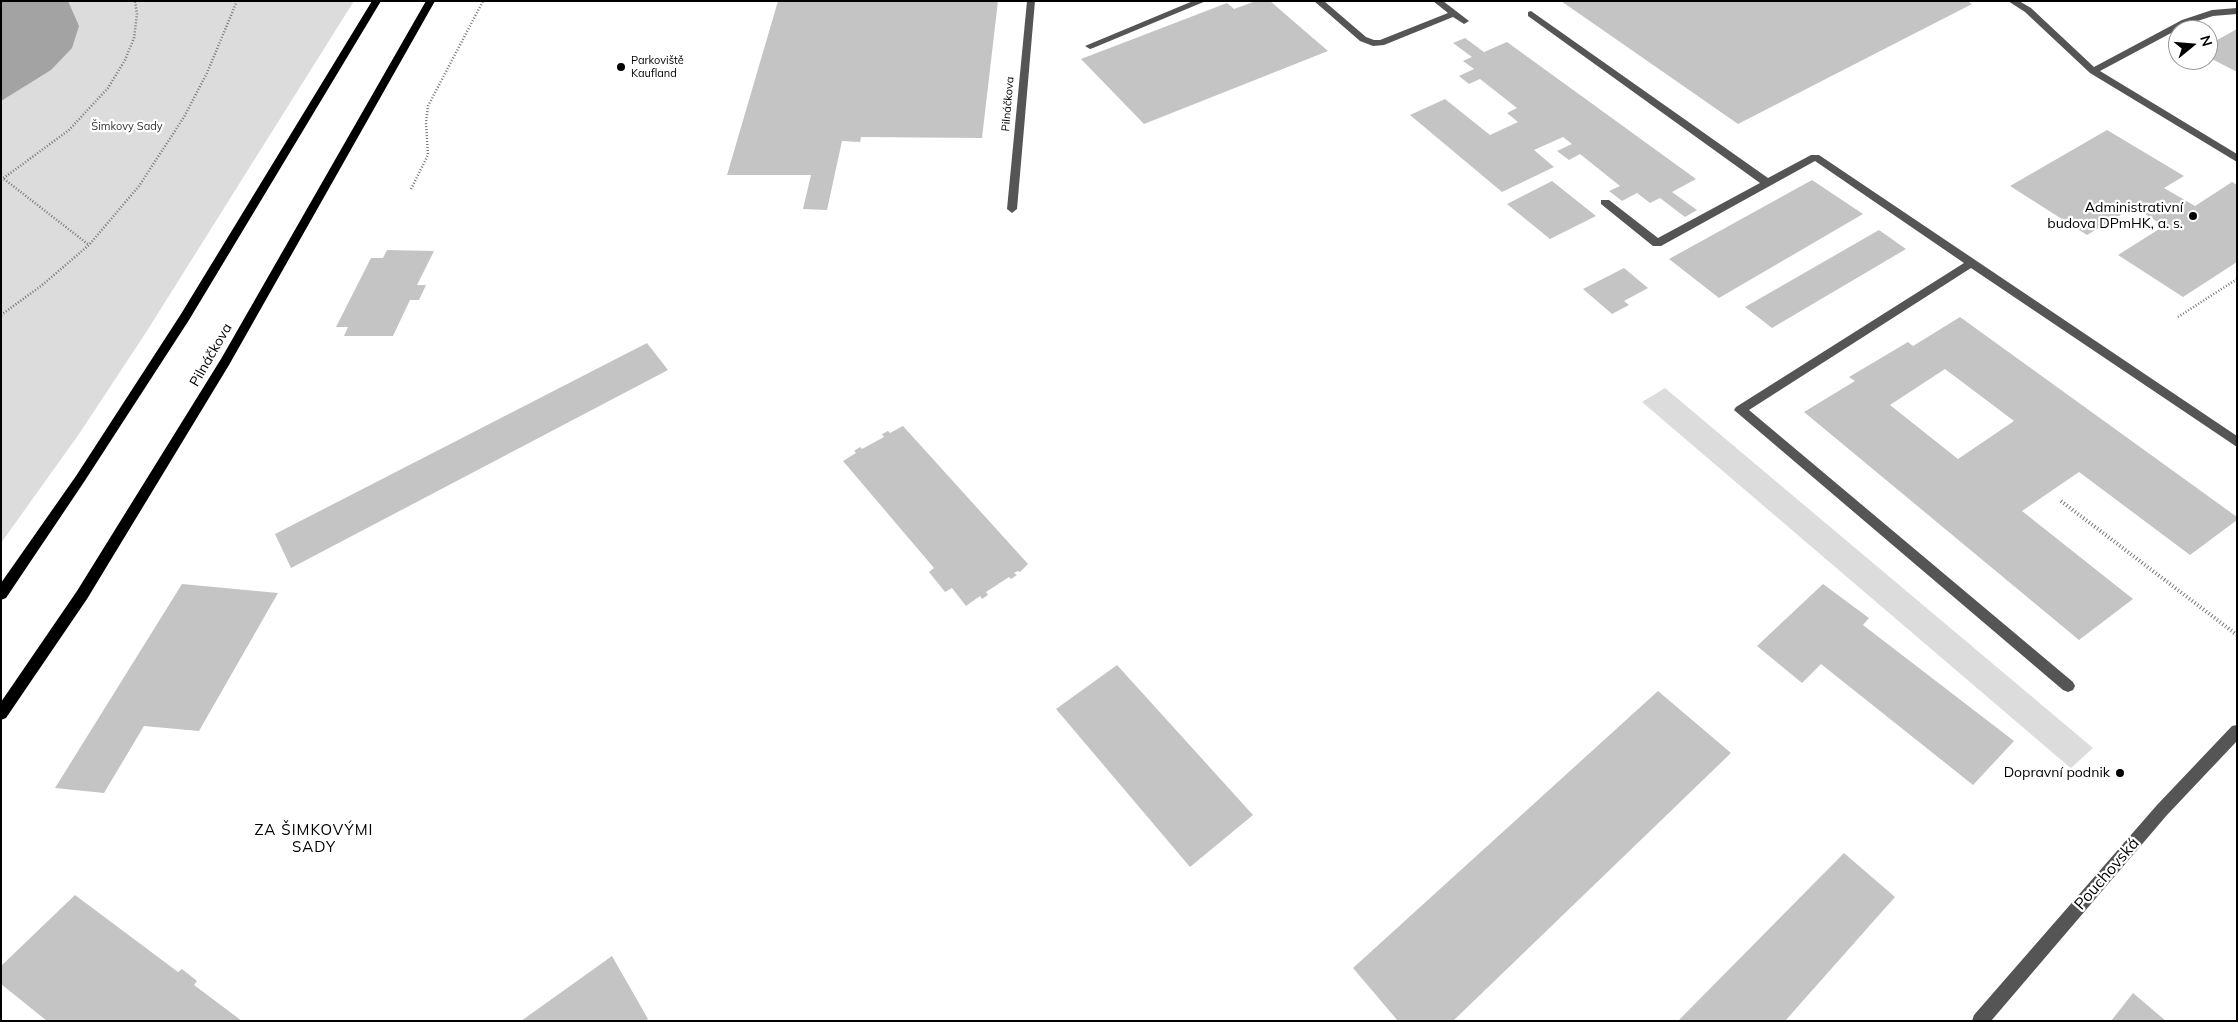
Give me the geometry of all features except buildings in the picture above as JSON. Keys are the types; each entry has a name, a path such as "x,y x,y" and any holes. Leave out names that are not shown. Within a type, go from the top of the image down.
{"main road":[{"path":"1,594 80,479 185,317 377,1"},
{"name":"Pilnáčkova","path":"1,714 82,595 225,362 431,1"}],"street":[{"name":"Pilnáčkova","path":"1012,209 1031,1"},
{"path":"1090,46 1202,1"},
{"path":"1318,1 1362,39 1373,43 1381,43 1454,14"},
{"path":"1437,1 1464,21"},
{"path":"2012,1 2028,10 2093,71 2237,159"},
{"path":"2093,71 2185,22 2212,13 2237,11"},
{"path":"1532,14 1767,183"},
{"path":"1605,202 1657,243 1815,157 2237,442"},
{"path":"1971,263 1740,410 2068,686"},
{"name":"Pouchovská","path":"1980,1021 2162,810 2236,735"}],"path":[{"path":"89,245 3,179 69,130 108,88 125,60 134,38 137,14 134,1"},
{"path":"1,315 41,286 89,245 139,186 184,117 207,72 237,1"},
{"path":"411,189 428,155 426,123 428,106 483,1"},
{"path":"2178,317 2237,278"},
{"path":"2062,501 2237,635"}],"green space":[{"name":"Šimkovy Sady","path":"1,1 354,1 145,334 79,434 1,543"},
{"path":"1665,388 2093,748 2071,768 2067,765 1642,402"}],"shaded area":[{"path":"1,1 68,1 79,26 72,48 51,70 1,101"}],"place":[{"name":"Parkoviště Kaufland","path":"621,67"},
{"name":"Administrativní budova DPmHK, a. s.","path":"2193,216"},
{"name":"Dopravní podnik","path":"2120,773"}],"district":[{"name":"ZA ŠIMKOVÝMI SADY","path":"314,838"}]}
